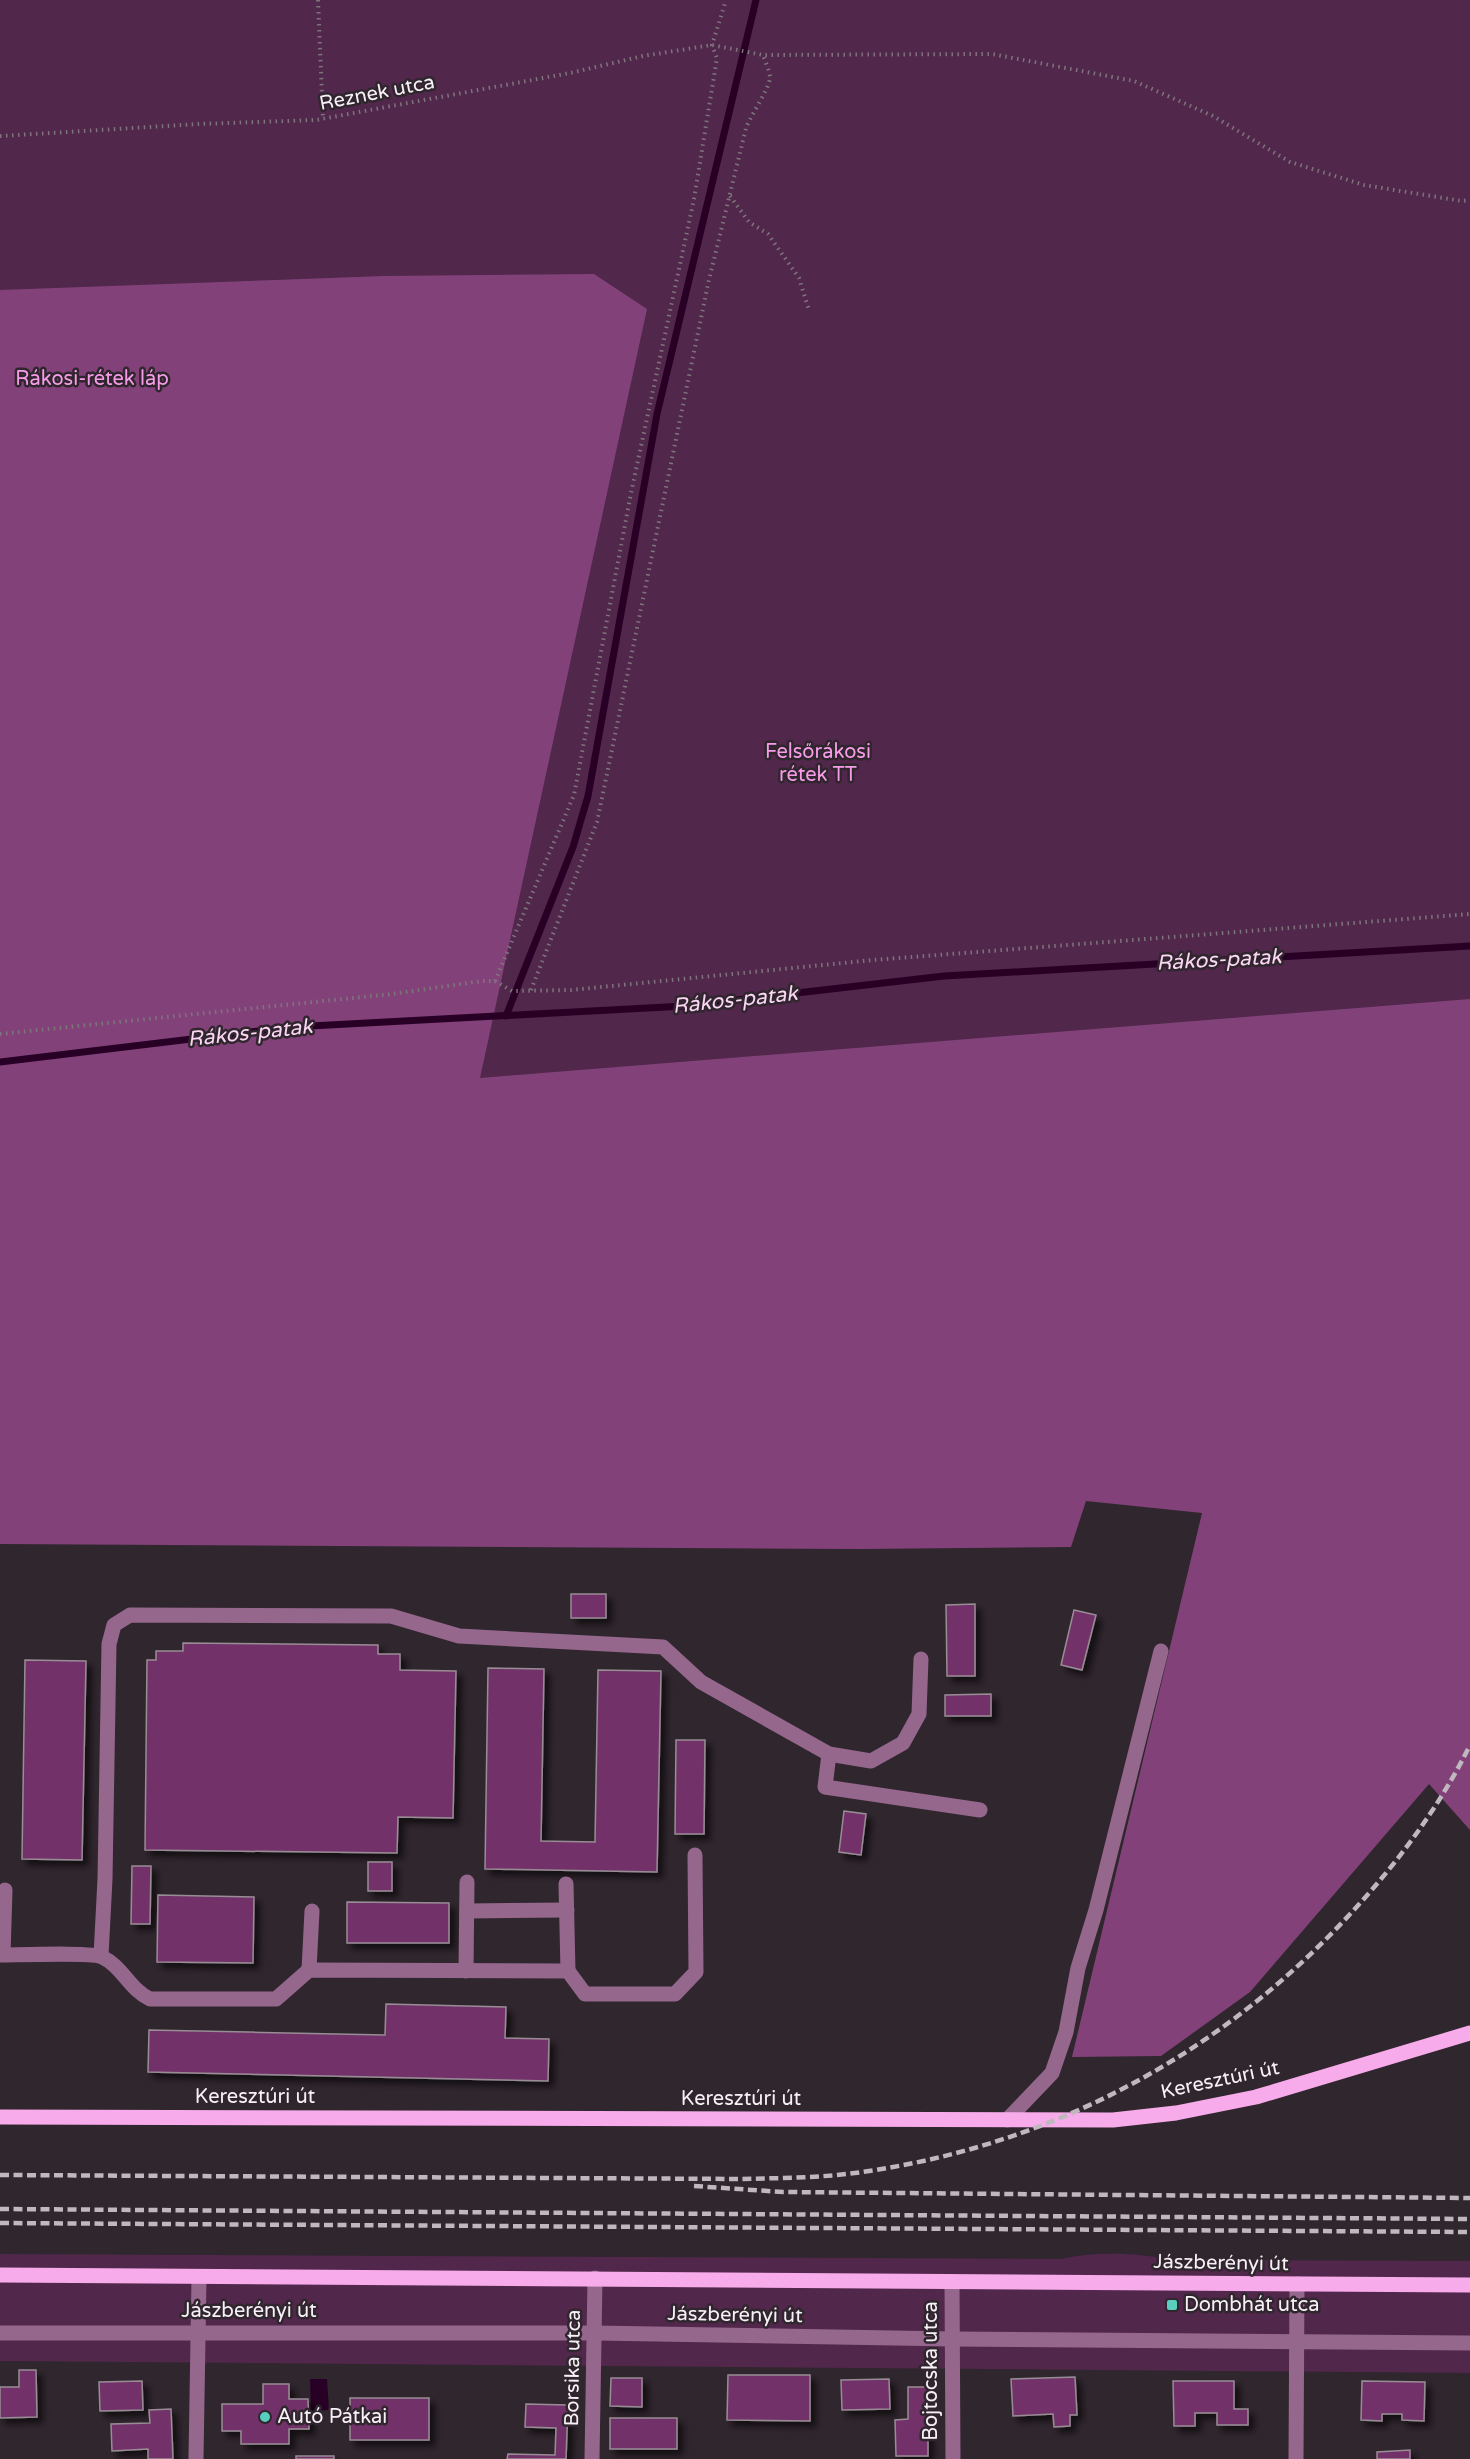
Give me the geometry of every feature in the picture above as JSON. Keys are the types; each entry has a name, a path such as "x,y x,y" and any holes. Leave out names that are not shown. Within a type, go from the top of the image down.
{"main road":[{"name":"Keresztúri út","path":"0,2117 1113,2120 1176,2113 1256,2097 1470,2033"},
{"name":"Jászberényi út","path":"0,2275 1470,2285"}],"street":[{"path":"101,1956 105,1879 109,1644 114,1626 130,1615 391,1616 459,1635 663,1647 701,1682 828,1754 871,1761 903,1743 919,1714 921,1659"},
{"path":"1008,2120 1052,2073 1066,2032 1078,1968 1096,1910 1161,1651"},
{"path":"828,1754 825,1787 980,1810"},
{"path":"566,1884 568,1971 585,1994 675,1994 696,1972 695,1855"},
{"path":"466,1971 467,1882"},
{"path":"5,1890 2,1954 101,1956 116,1967 139,1994 150,1999 276,1999 309,1970 568,1971"},
{"path":"467,1911 567,1910"},
{"path":"309,1970 312,1911"},
{"path":"196,2459 199,2278"},
{"name":"Borsika utca","path":"592,2459 595,2278"},
{"name":"Bojtocska utca","path":"952,2282 953,2459"},
{"path":"1296,2459 1297,2284"},
{"name":"Jászberényi út","path":"0,2333 594,2333 953,2339 1470,2343"}],"path":[{"path":"318,0 323,119"},
{"path":"495,981 574,795 631,493 694,199 717,58 712,45 726,0"},
{"name":"Reznek utca","path":"0,136 58,131 323,119 570,73 643,56 712,45 763,55 992,54 1134,81 1212,116 1290,162 1364,185 1462,201 1470,200"},
{"path":"531,990 597,822 703,307 746,128 754,109 765,94 770,78 763,55"},
{"path":"730,195 749,222 768,234 800,278 809,310"},
{"path":"0,1034 392,994 495,981 512,991 571,990 873,960 1470,914"}],"green space":[{"name":"Felsőrákosi rétek TT","path":"0,0 1470,0 1470,1459 1206,1473 861,1549 247,1544 255,1344 0,1376"},
{"name":"Rákosi-rétek láp","path":"594,274 647,309 480,1078 1470,999 1470,1830 1429,1784 1250,1992 1161,2056 1072,2057 1202,1513 1086,1501 1071,1547 861,1549 0,1544 0,290 384,276"},
{"path":"0,2254 1060,2259 1114,2254 1142,2255 1169,2260 1470,2261 1470,2373 0,2361"}],"shaded area":[{"path":"310,2379 327,2379 329,2410 311,2411"}],"building":[{"path":"571,1594 606,1594 606,1618 571,1618"},
{"path":"975,1604 975,1676 947,1676 946,1605"},
{"path":"1074,1610 1096,1615 1082,1670 1061,1665"},
{"path":"183,1643 378,1645 378,1654 400,1654 400,1670 456,1671 453,1818 398,1817 397,1853 145,1850 147,1660 156,1660 156,1651 183,1651"},
{"path":"25,1660 86,1661 82,1860 22,1859"},
{"path":"488,1668 544,1669 541,1841 595,1842 598,1670 661,1671 657,1872 485,1869"},
{"path":"991,1694 991,1716 945,1716 945,1695"},
{"path":"676,1740 705,1740 704,1834 675,1834"},
{"path":"844,1811 866,1814 861,1855 839,1852"},
{"path":"368,1862 392,1862 392,1891 368,1891"},
{"path":"132,1866 151,1866 150,1924 131,1924"},
{"path":"158,1895 254,1897 253,1963 157,1962"},
{"path":"347,1902 449,1903 449,1943 347,1943"},
{"path":"386,2004 506,2007 505,2038 549,2039 548,2081 148,2072 149,2030 385,2035"},
{"path":"19,2370 36,2370 37,2417 0,2418 0,2387 19,2387"},
{"path":"728,2375 810,2375 810,2421 727,2420"},
{"path":"1075,2377 1077,2415 1070,2415 1070,2426 1054,2427 1053,2414 1013,2416 1011,2379"},
{"path":"611,2378 642,2378 642,2407 610,2406"},
{"path":"889,2379 890,2409 842,2410 841,2380"},
{"path":"142,2381 143,2410 100,2411 99,2382"},
{"path":"1173,2381 1234,2381 1234,2409 1248,2409 1248,2425 1217,2425 1217,2413 1195,2413 1195,2426 1174,2426"},
{"path":"1362,2381 1425,2382 1424,2421 1402,2420 1402,2414 1382,2414 1382,2421 1361,2420"},
{"name":"Autó Pátkai","path":"263,2384 289,2384 289,2399 308,2399 309,2429 289,2429 289,2444 241,2444 241,2431 222,2431 222,2404 263,2404"},
{"path":"908,2387 928,2387 928,2456 896,2456 895,2420 908,2419"},
{"path":"350,2398 429,2398 429,2440 350,2440"},
{"path":"526,2404 568,2405 566,2459 507,2459 508,2454 555,2455 556,2428 525,2427"},
{"path":"171,2409 173,2459 148,2459 148,2449 112,2451 111,2424 150,2423 149,2410"},
{"path":"610,2418 677,2418 677,2449 610,2449"},
{"path":"1410,2450 1410,2459 1377,2459 1377,2452"},
{"path":"296,2456 334,2456 334,2459 296,2459"}],"waterway":[{"path":"506,1016 573,847 588,796 657,414 756,0"},
{"name":"Rákos-patak","path":"0,1062 292,1027 685,1006 944,976 1470,946"}],"railway":[{"path":"0,2175 740,2179 801,2177 862,2172 935,2158 1005,2139 1072,2113 1136,2082 1198,2044 1256,2002 1311,1954 1378,1883 1435,1807 1470,1745"},
{"path":"694,2186 783,2192 1470,2198"},
{"path":"0,2209 1470,2219"},
{"path":"0,2223 1470,2232"}],"place":[{"name":"Dombhát utca","path":"1172,2305"},
{"name":"Autó Pátkai","path":"265,2417"}]}
